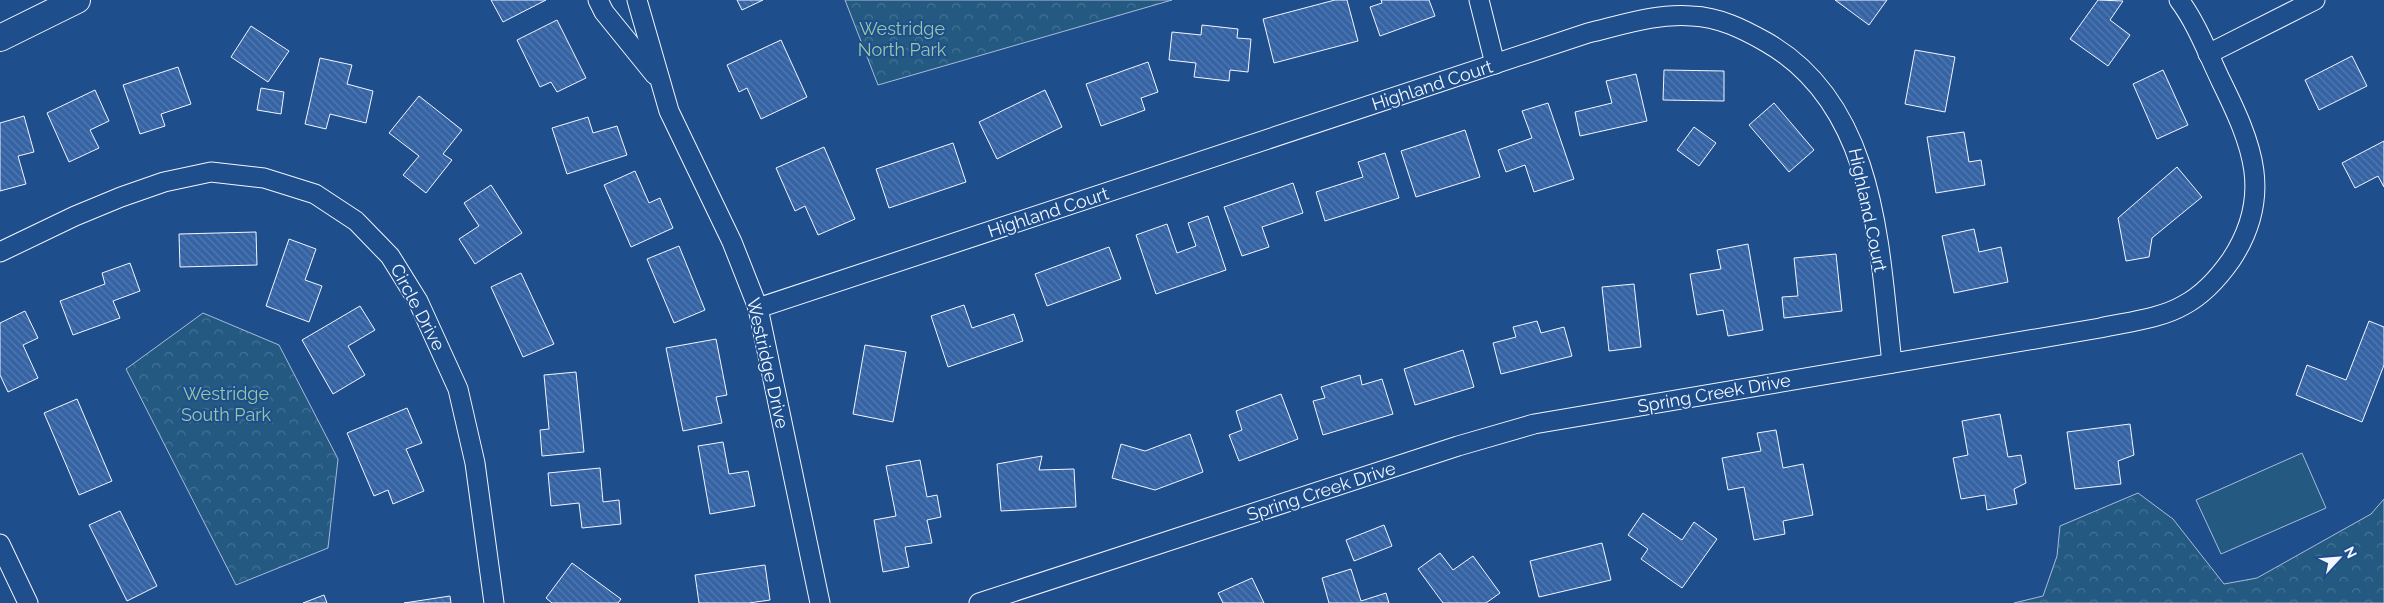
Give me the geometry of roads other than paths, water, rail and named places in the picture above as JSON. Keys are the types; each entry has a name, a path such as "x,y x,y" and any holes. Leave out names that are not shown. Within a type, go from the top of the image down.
{"main road":[{"path":"0,38 77,0"}],"street":[{"name":"Westridge Drive","path":"598,0 604,12 659,80"},
{"name":"Westridge Drive","path":"637,0 669,110 732,242 758,308 820,603"},
{"path":"1479,0 1495,64"},
{"name":"Spring Creek Drive","path":"979,603 1449,449 1534,424 2100,328 2152,316 2184,305 2206,289 2225,268 2240,247 2250,223 2256,194 2254,172 2243,126 2179,0"},
{"path":"2208,54 2315,0"},
{"name":"Highland Court","path":"758,308 1588,33 1648,18 1692,16 1721,21 1754,34 1790,58 1818,83 1832,101 1849,132 1859,158 1878,239 1892,363"},
{"name":"Circle Drive","path":"0,252 120,197 164,182 211,172 264,178 315,194 356,221 390,256 418,301 458,389 476,463 494,603"},
{"path":"0,544 28,603"}],"park label":[{"name":"Westridge North Park","path":"902,38"},
{"name":"Westridge South Park","path":"226,403"}]}
